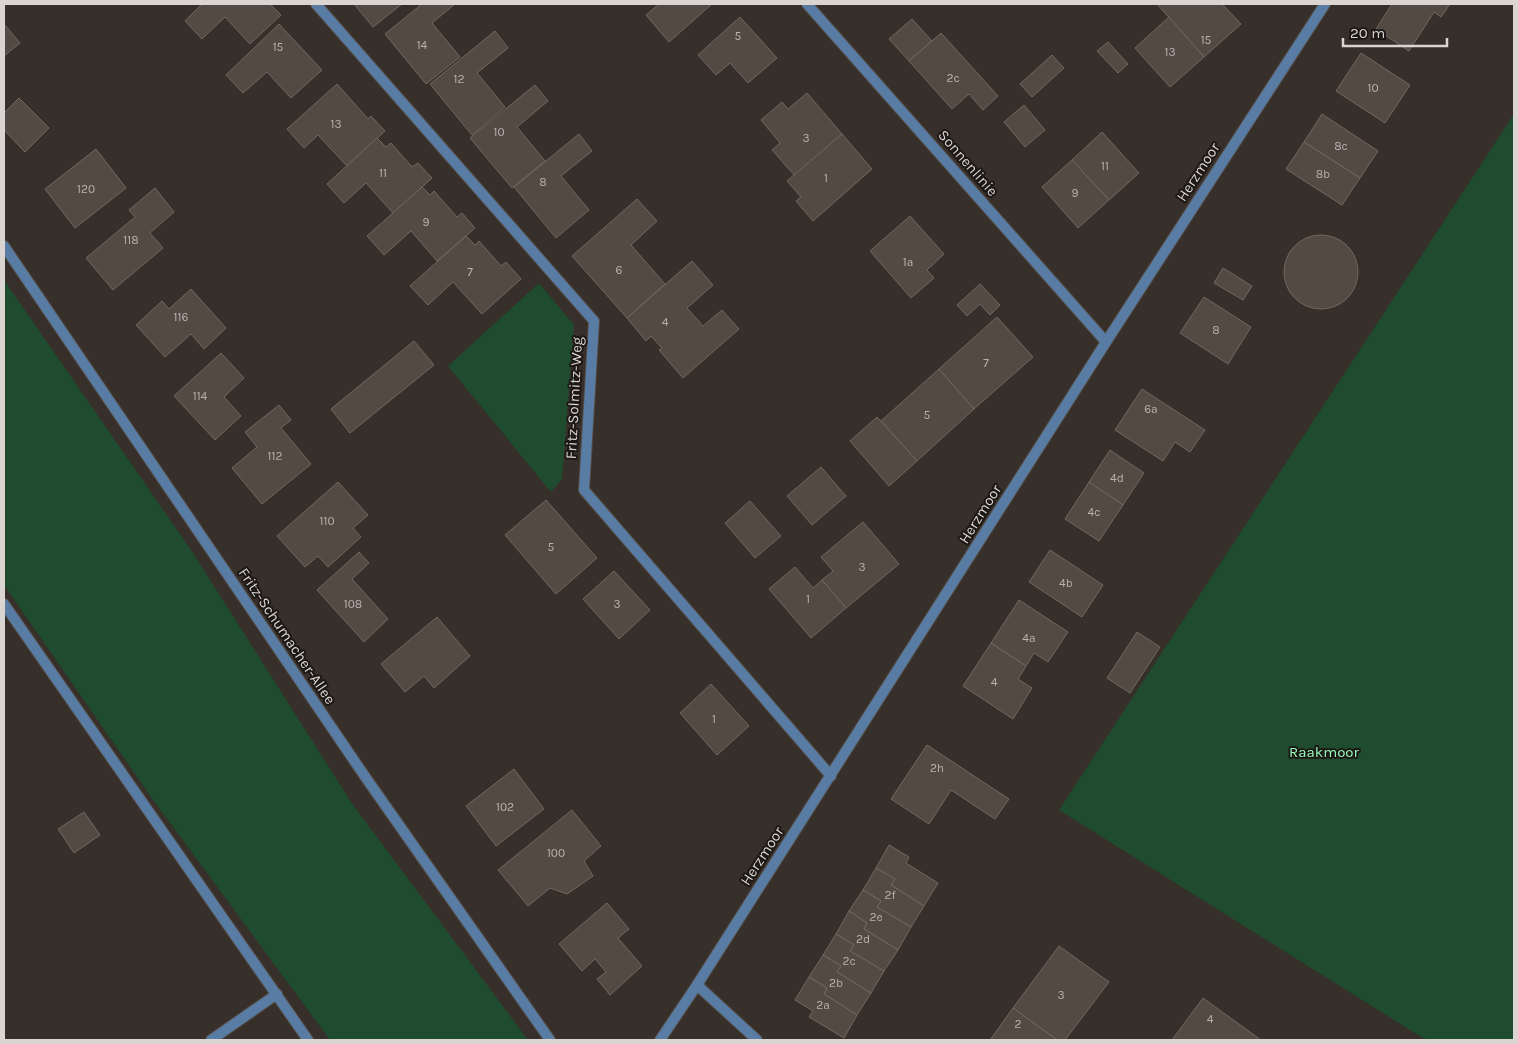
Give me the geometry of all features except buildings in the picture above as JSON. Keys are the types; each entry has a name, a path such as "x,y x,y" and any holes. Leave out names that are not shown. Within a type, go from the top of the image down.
{"street":[{"name":"Fritz-Solmitz-Weg","path":"316,4 594,321 584,490 831,776"},
{"name":"Sonnenlinie","path":"808,4 1106,342"},
{"name":"Herzmoor","path":"660,1040 831,776 1106,342 1325,4"},
{"name":"Fritz-Schumacher-Allee","path":"4,246 366,778 550,1040"},
{"path":"4,604 308,1040"},
{"path":"697,985 757,1040"},
{"path":"211,1040 277,994"}],"green space":[{"name":"Raakmoor","path":"1514,114 1514,1040 1426,1040 1059,810"},
{"path":"4,280 191,550 353,805 528,1040 330,1040 151,797 4,585"},
{"path":"539,283 574,325 562,479 551,492 448,366"}]}
